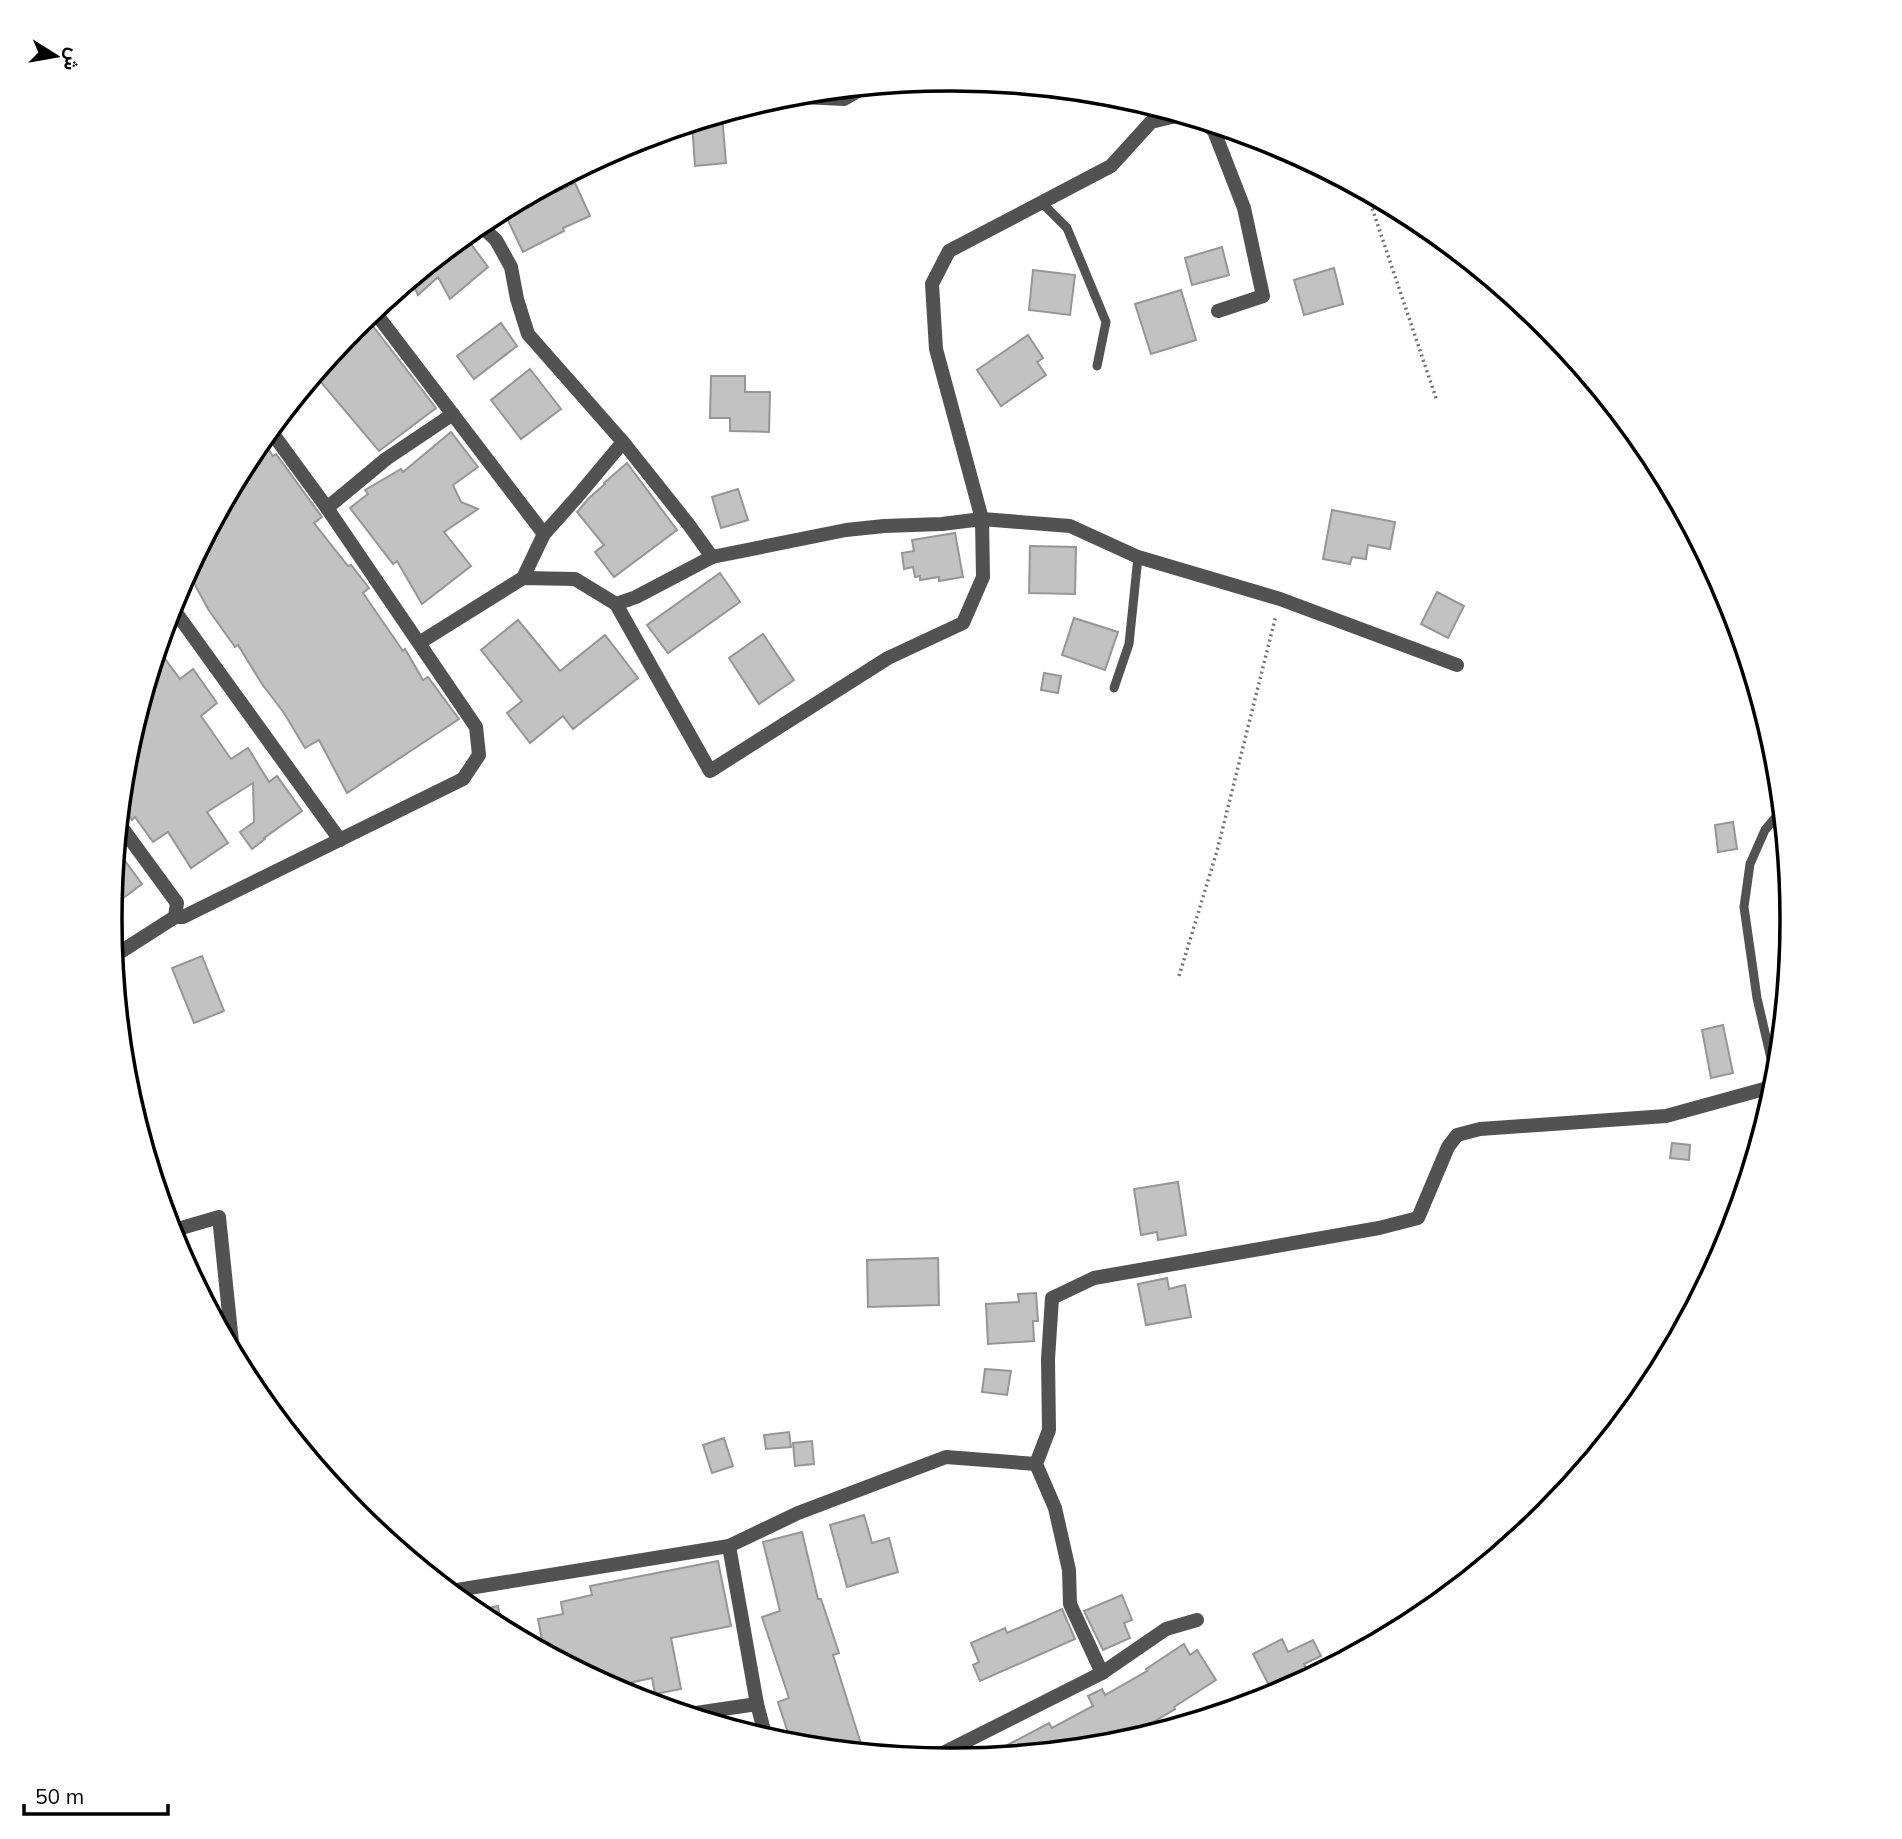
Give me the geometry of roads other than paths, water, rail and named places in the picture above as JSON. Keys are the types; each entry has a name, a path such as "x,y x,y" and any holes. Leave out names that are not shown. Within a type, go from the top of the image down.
{"street":[{"path":"523,578 575,579 616,604 710,771 888,658 963,623 983,577 982,519 936,349 932,284 949,251 1111,166 1150,122 1164,119"},
{"path":"1215,134 1244,208 1263,296 1218,311"},
{"path":"488,233 496,240 511,267 528,334 623,442 712,557"},
{"path":"381,320 544,534"},
{"path":"327,508 386,459 453,414"},
{"path":"123,950 175,917 183,917 463,779 479,755 475,727 327,508 277,439"},
{"path":"419,643 523,578 544,534 623,442"},
{"path":"616,604 636,597 712,557 846,530 982,519 1070,526 1138,556 1280,600 1457,665"},
{"path":"180,618 340,840"},
{"path":"127,835 177,903 175,917"},
{"path":"1102,1673 1070,1604 1069,1570 1055,1508 1035,1464 1049,1430 1048,1359 1052,1298 1094,1278 1418,1218 1448,1147 1457,1135 1480,1129 1666,1116 1762,1090"},
{"path":"182,1228 219,1217 231,1330"},
{"path":"464,1589 729,1546 798,1513 946,1457 1035,1464"},
{"path":"729,1546 763,1726"},
{"path":"953,1748 1102,1673 1166,1629 1197,1620"},
{"path":"708,1711 757,1704"}],"lane":[{"path":"1041,202 1066,228 1106,323 1097,366"},
{"path":"1114,688 1129,644 1138,556"},
{"path":"1769,1049 1757,998 1744,907 1750,864 1765,830 1773,820"}]}
